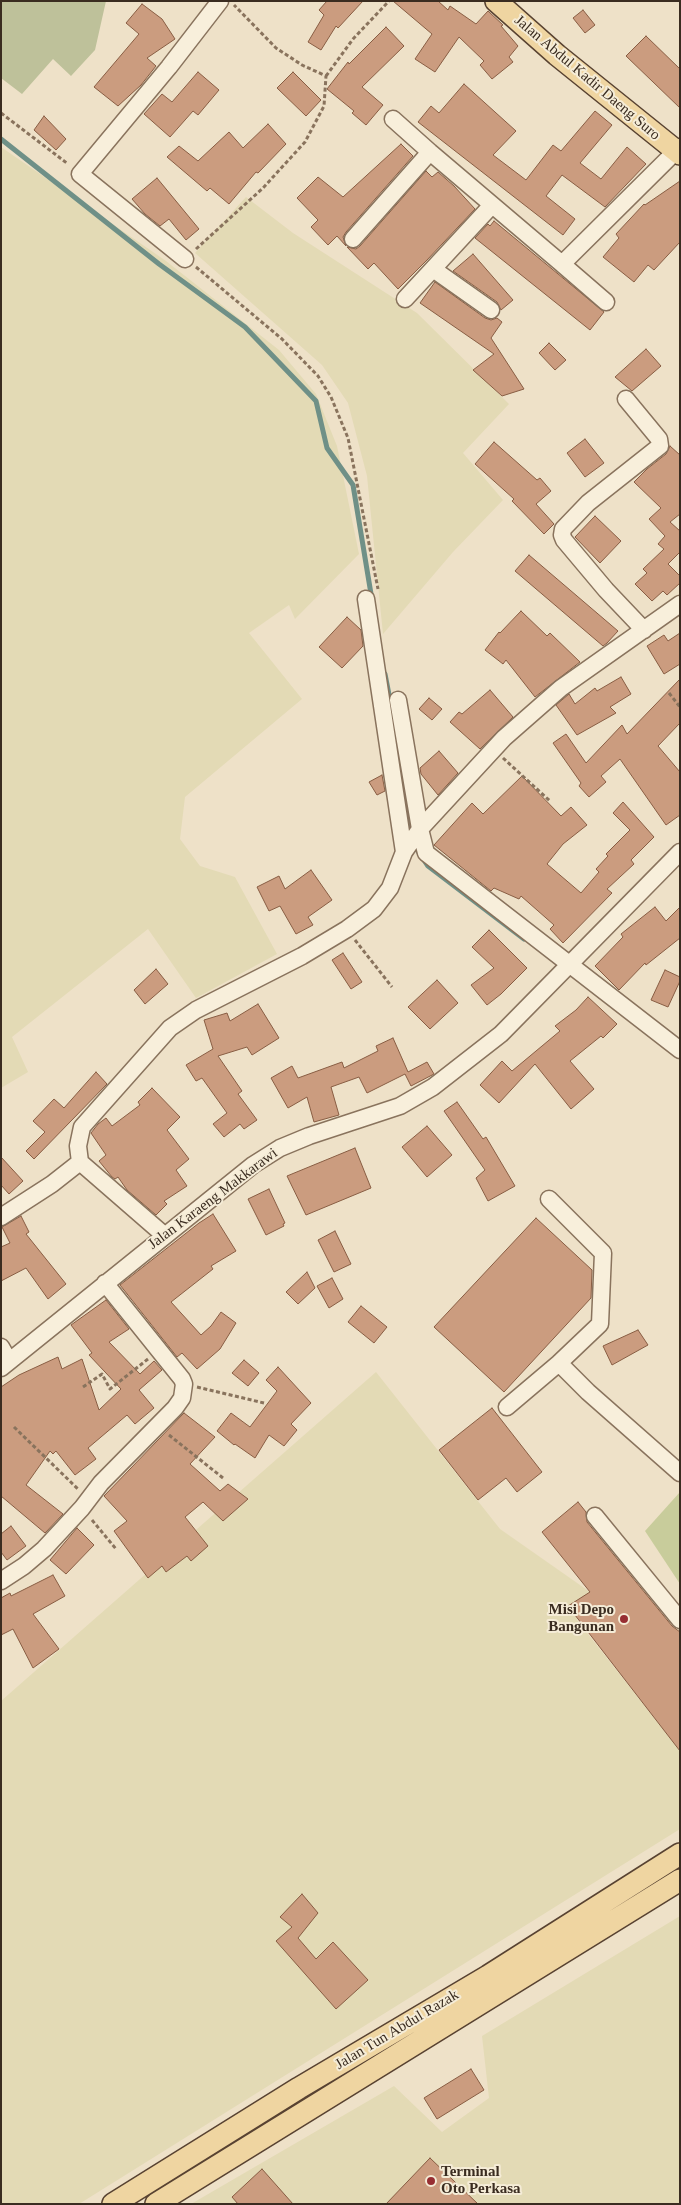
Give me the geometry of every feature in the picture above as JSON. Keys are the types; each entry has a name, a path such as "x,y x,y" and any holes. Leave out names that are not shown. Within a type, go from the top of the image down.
{"main road":[{"name":"Jalan Abdul Kadir Daeng Suro","path":"496,1 557,55 678,151"},
{"name":"Jalan Tun Abdul Razak","path":"113,2204 299,2088 488,1976 680,1854"},
{"path":"650,1873 660,1892"},
{"name":"Jalan Tun Abdul Razak","path":"156,2204 680,1880"}],"street":[{"path":"185,259 80,174 169,67 220,1"},
{"path":"393,118 430,152 606,302"},
{"path":"562,264 678,151"},
{"path":"353,239 430,152"},
{"path":"405,299 492,205"},
{"path":"433,269 491,310"},
{"path":"626,399 659,439 660,446 588,502 564,529 562,535 564,540 606,590 644,630"},
{"path":"372,597 412,840"},
{"path":"164,1235 80,1162 78,1146 82,1127 170,1028 196,1010 260,979 347,929 374,909 384,898 412,840 494,750 561,688 680,604"},
{"path":"398,700 412,840"},
{"path":"412,840 423,846 426,853 433,860 565,967 680,1050"},
{"name":"Jalan Karaeng Makkarawi","path":"4,1359 105,1283 253,1165 280,1148 309,1136 373,1117 418,1097 501,1034 680,852"},
{"path":"1,1217 52,1184 80,1162"},
{"path":"507,1407 559,1363 600,1324 604,1253 549,1199"},
{"path":"1,1581 24,1566 44,1549 85,1504 101,1483 182,1398 184,1384 105,1283"},
{"path":"559,1363 588,1392 680,1473"},
{"path":"595,1516 680,1620"}],"path":[{"path":"230,1 276,48 302,65 326,76"},
{"path":"372,597 350,447 340,416 331,397 318,376 282,339 185,259 263,188 305,142 324,106 326,76 353,39 389,1"},
{"path":"1,112 80,174"},
{"path":"669,693 680,706"},
{"path":"494,750 550,801"},
{"path":"347,929 392,987"},
{"path":"82,1387 102,1374 110,1389 158,1350"},
{"path":"184,1384 264,1403"},
{"path":"157,1426 223,1478"},
{"path":"14,1427 85,1504 116,1549"}],"shaded area":[{"path":"1,147 166,261 279,350 316,394 337,446 359,554 295,619 289,605 249,633 302,699 185,797 180,839 200,866 235,877 277,954 196,998 148,929 12,1037 28,1072 1,1088"},
{"path":"246,197 293,233 417,313 509,404 463,453 503,500 453,552 383,634 367,476 348,403 322,365 195,253"},
{"path":"376,1372 500,1529 590,1592 577,1620 680,1751 680,1829 79,2204 1,2204 1,1701"},
{"path":"680,1916 680,2204 191,2204 394,2086 442,2132 489,2098 482,2036"}],"green space":[{"path":"1,1 106,1 95,50 71,76 53,59 22,94 1,78"},
{"path":"680,1492 680,1584 645,1531"}],"building":[{"path":"327,1 363,1 338,28 336,26 321,50 308,42 324,15 319,10"},
{"path":"393,1 438,1 448,10 450,6 476,24 488,11 503,25 501,26 518,46 509,57 513,62 492,79 480,65 484,61 459,37 435,72 415,59 432,34"},
{"path":"142,4 162,19 175,39 147,58 156,66 141,85 118,106 94,87 139,34 126,23"},
{"path":"583,10 595,25 585,33 573,18"},
{"path":"386,27 404,46 362,87 383,105 366,125 352,113 354,111 327,89 348,62 349,64"},
{"path":"646,36 680,69 680,108 626,56"},
{"path":"198,72 219,90 198,115 193,111 170,137 144,114 162,94 172,102"},
{"path":"293,72 321,100 306,116 277,88"},
{"path":"464,84 516,131 493,155 526,180 553,145 561,151 595,111 612,125 580,163 601,179 627,147 646,164 605,207 562,175 546,196 575,219 563,235 418,122 431,106 439,113"},
{"path":"44,116 66,139 56,150 34,130"},
{"path":"268,124 286,144 258,173 256,172 229,204 210,188 207,191 167,157 179,146 198,161 229,132 243,148"},
{"path":"401,144 413,156 346,232 343,237 346,246 337,236 328,245 311,227 318,220 297,198 318,177 343,197"},
{"path":"426,171 432,177 438,172 475,209 398,289 374,263 368,269 347,247 356,249 360,246"},
{"path":"157,178 199,229 186,240 169,219 160,226 145,214 132,199"},
{"path":"680,181 680,242 654,270 648,265 634,282 603,257 619,238 616,234 644,204"},
{"path":"494,221 604,312 590,330 475,238 488,224 490,226"},
{"path":"473,254 513,300 501,310 497,302 453,271"},
{"path":"435,282 485,318 491,320 497,318 502,322 491,338 524,389 502,396 473,370 494,354 420,303"},
{"path":"549,343 566,360 555,370 539,353"},
{"path":"646,349 661,366 632,391 615,377"},
{"path":"585,439 604,463 585,477 567,453"},
{"path":"494,442 537,480 540,478 551,491 536,504 554,524 544,534 512,501 514,499 475,464"},
{"path":"670,446 680,455 680,514 670,522 680,531 680,552 668,564 680,576 680,583 667,595 663,591 652,601 635,584 647,573 643,569 664,549 658,544 665,536 649,519 661,508 634,482 666,454"},
{"path":"595,516 621,541 600,563 575,537"},
{"path":"529,555 618,631 607,643 603,646 515,571"},
{"path":"521,611 547,636 550,633 580,662 535,697 506,660 503,664 485,650 499,632"},
{"path":"347,617 361,630 363,646 342,668 319,647"},
{"path":"680,633 680,664 664,674 647,646 664,635 668,641"},
{"path":"621,677 631,694 610,707 616,713 577,735 556,705 569,694 575,704 595,688 597,691"},
{"path":"680,679 680,723 658,746 680,772 680,815 666,825 620,759 601,776 606,782 589,797 579,786 581,783 553,743 566,734 586,763 622,725 627,734"},
{"path":"490,690 513,717 480,749 450,722 459,712 462,714"},
{"path":"429,698 442,709 432,720 419,709"},
{"path":"439,751 458,773 438,795 421,774 420,768"},
{"path":"382,775 385,791 377,795 369,782"},
{"path":"522,776 561,816 571,807 587,825 563,844 547,864 581,893 599,872 596,869 608,856 606,854 630,830 613,813 623,802 654,837 631,860 634,864 607,889 612,893 563,943 550,929 554,925 521,896 519,899 494,888 491,891 434,845 472,803 483,814"},
{"path":"311,870 332,900 308,917 313,925 296,934 280,906 269,911 257,887 279,876 285,889"},
{"path":"655,907 666,921 680,907 680,938 646,965 645,963 619,990 595,966 623,937 621,934"},
{"path":"489,930 527,968 487,1005 471,985 494,968 472,947"},
{"path":"343,953 362,982 351,989 332,960"},
{"path":"156,969 168,984 145,1004 134,990"},
{"path":"665,970 680,977 668,1007 651,1000"},
{"path":"437,980 458,1003 430,1029 408,1007"},
{"path":"588,997 617,1024 603,1038 601,1036 570,1061 594,1089 571,1109 535,1064 499,1103 480,1085 502,1061 512,1071 560,1031 555,1026 576,1010"},
{"path":"258,1004 279,1038 252,1055 247,1047 218,1056 242,1091 238,1094 257,1120 244,1129 240,1124 224,1137 213,1124 227,1113 202,1078 196,1081 186,1065 213,1049 204,1020 227,1013 230,1021"},
{"path":"393,1038 408,1072 427,1062 434,1074 411,1086 405,1074 367,1093 359,1077 331,1087 339,1115 314,1122 307,1097 288,1108 271,1078 292,1066 298,1078 342,1062 344,1068 378,1051 376,1046"},
{"path":"96,1072 107,1084 34,1159 26,1151 45,1132 33,1121 54,1099 64,1108"},
{"path":"152,1088 180,1117 167,1130 189,1159 176,1170 187,1186 164,1201 167,1204 156,1215 127,1190 118,1177 115,1179 112,1177 99,1161 106,1155 91,1133 106,1118 112,1126 140,1105 138,1102"},
{"path":"457,1102 483,1139 486,1137 515,1186 488,1201 476,1178 485,1170 444,1111"},
{"path":"427,1126 452,1155 427,1177 402,1147"},
{"path":"355,1148 371,1188 306,1215 287,1176"},
{"path":"1,1157 23,1181 9,1194 1,1185"},
{"path":"269,1189 285,1223 283,1224 284,1226 266,1235 248,1199"},
{"path":"213,1214 236,1251 211,1266 213,1269 171,1302 201,1335 211,1326 221,1312 236,1323 220,1349 197,1369 182,1353 177,1357 120,1285"},
{"path":"21,1216 29,1232 26,1234 66,1284 48,1299 26,1268 1,1281 1,1247 10,1243 2,1227"},
{"path":"536,1218 592,1270 591,1298 504,1392 434,1327"},
{"path":"335,1231 351,1264 334,1272 318,1240"},
{"path":"307,1272 315,1288 298,1304 286,1292"},
{"path":"332,1278 343,1299 329,1308 317,1286"},
{"path":"106,1300 129,1329 109,1342 140,1374 154,1361 162,1370 139,1390 154,1408 135,1424 127,1415 88,1448 96,1459 75,1475 56,1451 53,1454 50,1451 26,1485 63,1514 45,1533 1,1496 1,1387 19,1375 58,1357 62,1369 82,1359 99,1410 121,1389 89,1355 92,1353 71,1325"},
{"path":"361,1306 387,1327 374,1343 348,1322"},
{"path":"638,1330 648,1345 612,1365 603,1346"},
{"path":"244,1360 259,1373 248,1386 232,1373"},
{"path":"278,1367 311,1403 291,1424 297,1430 284,1446 269,1435 255,1458 234,1445 217,1431 231,1413 250,1427 277,1391 266,1380"},
{"path":"492,1408 542,1472 517,1492 506,1478 478,1500 439,1450"},
{"path":"184,1413 215,1437 190,1464 220,1491 228,1484 248,1499 223,1521 203,1502 185,1517 208,1546 191,1561 187,1556 166,1572 162,1566 148,1578 114,1531 127,1521 104,1496"},
{"name":"Misi Depo Bangunan","path":"578,1502 586,1512 587,1522 672,1626 680,1632 680,1751 568,1606 590,1592 542,1532"},
{"path":"11,1526 26,1546 7,1560 1,1552 1,1534"},
{"path":"77,1528 94,1545 66,1574 50,1560"},
{"path":"53,1575 65,1596 33,1614 59,1649 33,1668 13,1629 1,1635 1,1598 10,1593 11,1596"},
{"path":"302,1894 318,1913 298,1938 316,1959 333,1942 368,1980 336,2009 276,1941 292,1927 280,1917"},
{"path":"471,2069 484,2090 437,2119 424,2098"},
{"name":"Terminal Oto Perkasa","path":"430,2158 478,2204 386,2204"},
{"path":"262,2169 293,2204 238,2204 232,2197"}],"waterway":[{"path":"1,139 159,264 245,327 316,401 327,448 353,485 372,600"},
{"path":"385,674 391,705"},
{"path":"395,729 411,834"},
{"path":"414,845 428,866 524,939"}],"place":[{"name":"Misi Depo Bangunan","path":"624,1619"},
{"name":"Terminal Oto Perkasa","path":"431,2181"}]}
